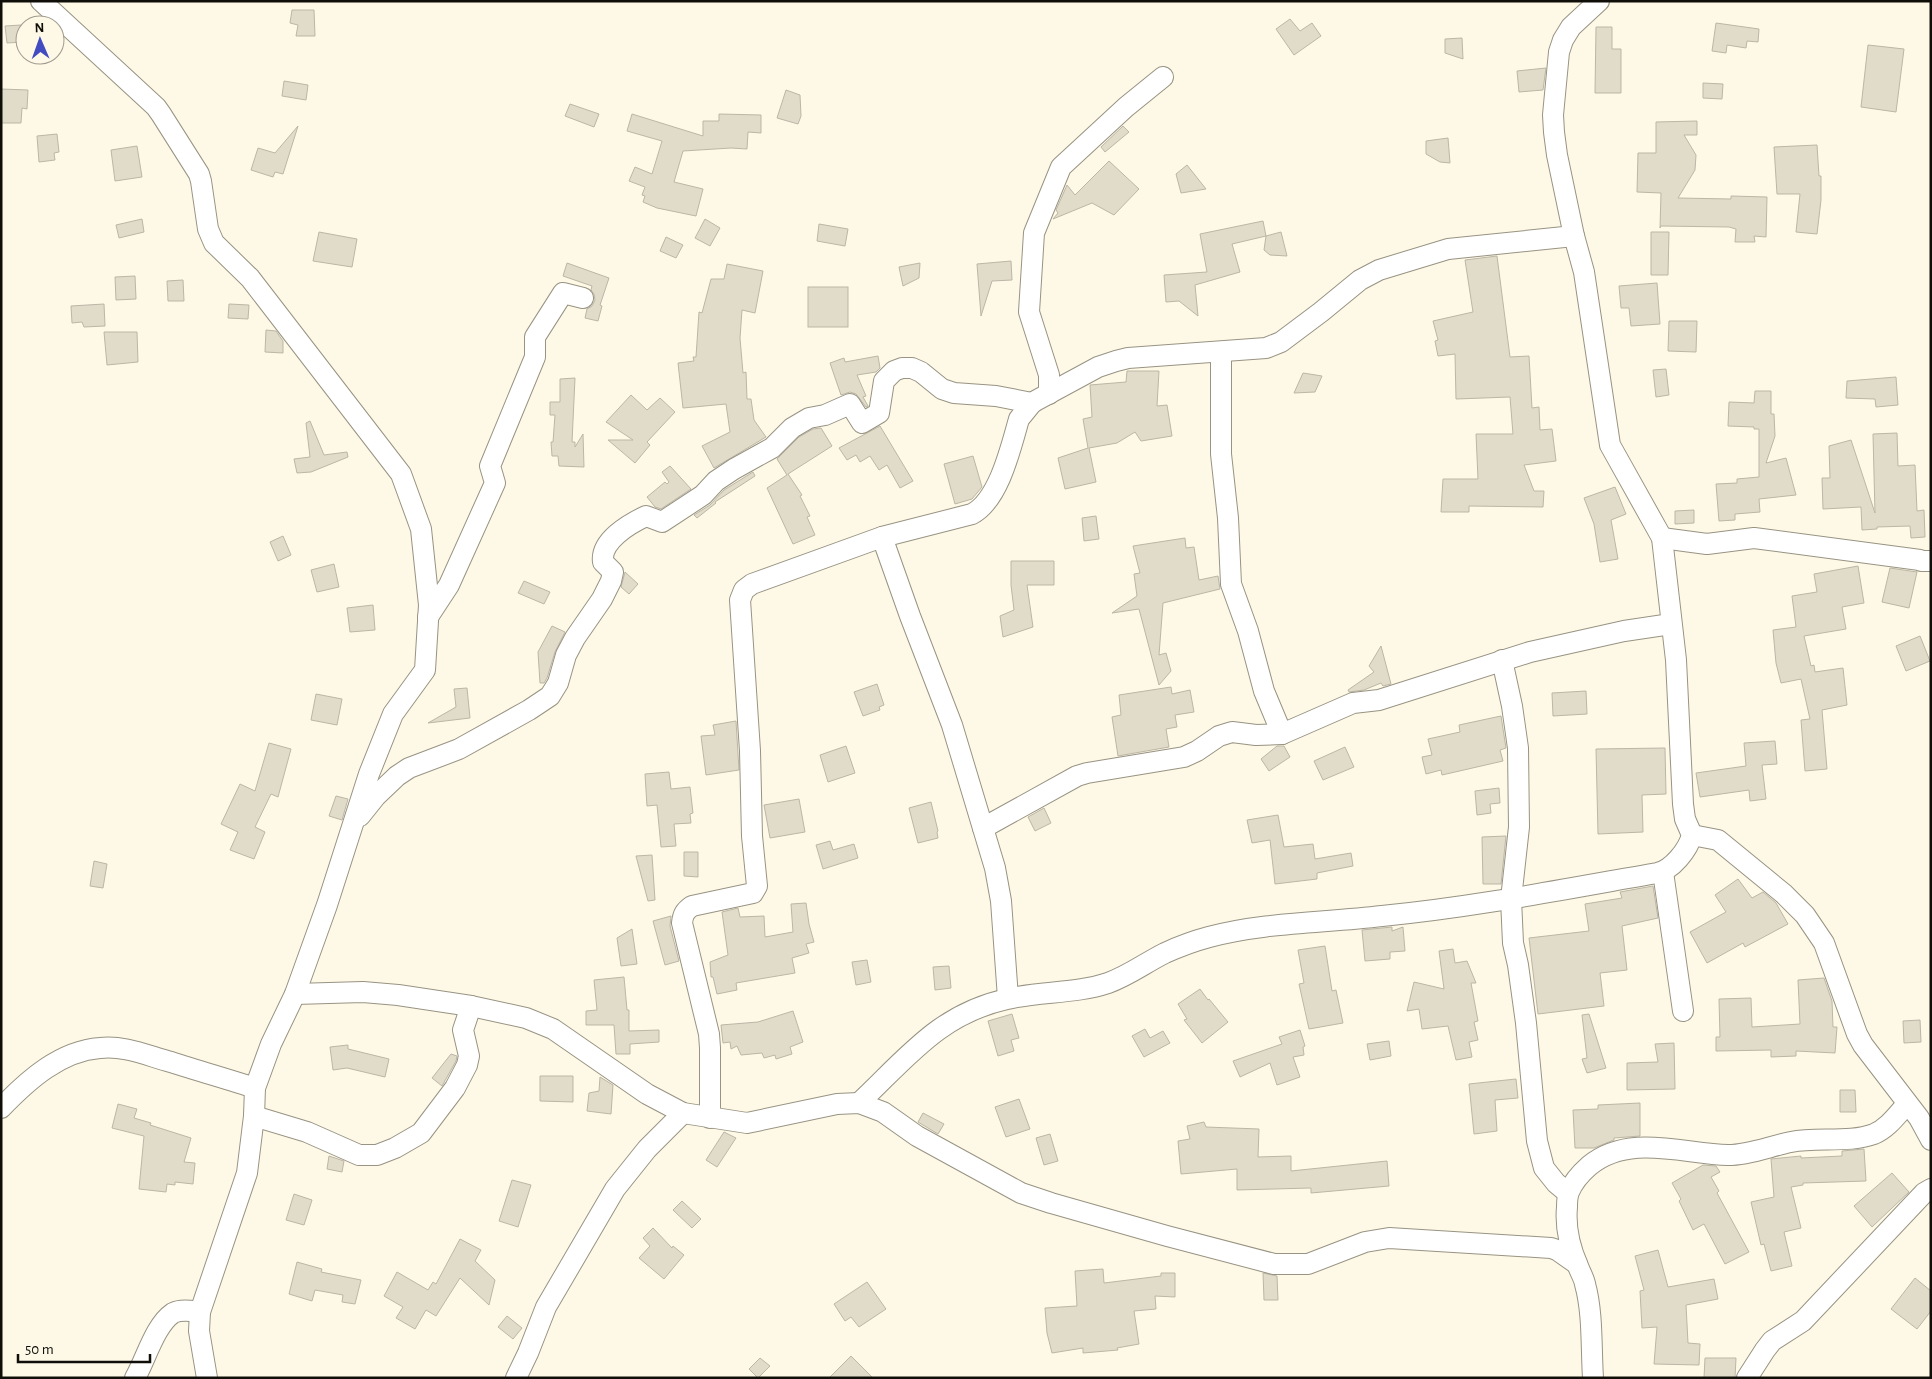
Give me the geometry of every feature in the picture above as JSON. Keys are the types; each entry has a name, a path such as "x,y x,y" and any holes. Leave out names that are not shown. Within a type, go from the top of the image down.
{"street":[{"path":"41,1 161,114 202,181 208,229 214,243 250,278 401,474 421,528 429,593 425,670 393,714 369,774 354,824 295,994 271,1044 255,1088 254,1116 247,1173 200,1312 199,1331 207,1378"},
{"path":"859,1103 910,1052 956,1017 979,1006 1008,998 1063,992 1108,983 1165,953 1208,937 1257,928 1384,916 1511,899 1663,872 1670,867 1690,842 1692,835 1685,819 1683,804 1676,660 1662,538 1610,445 1584,272 1574,236 1557,156 1554,132 1553,115 1559,52 1563,40 1571,28 1598,1"},
{"path":"1040,399 1049,375 1029,312 1034,232 1061,167 1163,76"},
{"path":"710,1118 709,1034 682,923 682,915 692,906 753,893 757,886 752,836 750,751 740,600 744,590 752,584 882,537 972,514 979,510 990,497 1004,466 1019,419 1040,399 1098,367 1128,358 1259,350 1281,342 1360,280 1379,270 1448,249 1574,236"},
{"path":"428,617 449,585 495,483 490,466 535,357 535,337 563,293 583,298"},
{"path":"1222,352 1221,454 1228,518 1231,584 1248,631 1264,691 1282,734"},
{"path":"354,824 376,796 397,776 409,768 459,749 529,710 550,696 558,683 566,655 575,638 602,599 611,581 613,572 603,562 604,550 624,528 636,520 646,516 662,522 703,495 716,481 772,448 792,428 809,418 825,415 850,404 862,423 879,413 884,381 894,371 902,368 912,368 921,372 942,389 954,393 1040,399"},
{"path":"882,537 952,725 995,868 1001,901 1008,998"},
{"path":"1662,538 1707,544 1754,538 1931,561"},
{"path":"983,828 1077,776 1087,773 1184,757 1197,751 1219,736 1232,732 1256,735 1282,734 1353,703 1379,700 1502,660 1605,635 1671,624"},
{"path":"1502,660 1512,706 1518,748 1519,827 1511,899 1513,942 1526,1022 1538,1141 1544,1168 1556,1183 1568,1193"},
{"path":"1692,835 1718,840 1784,894 1804,915 1824,943 1857,1034 1922,1124 1931,1140"},
{"path":"1663,872 1683,1012"},
{"path":"295,994 362,992 406,996 471,1006 526,1018 553,1029 647,1094 683,1113 747,1123 837,1104 859,1103 883,1112 917,1136 1021,1193 1166,1236 1274,1264 1308,1264 1365,1242 1389,1238 1551,1248 1577,1264"},
{"path":"254,1116 307,1132 358,1155 377,1155 395,1148 421,1133 455,1088 467,1065 469,1056 463,1030 471,1006"},
{"path":"1,1108 35,1076 53,1063 82,1051 102,1047 130,1050 255,1088"},
{"path":"1593,1378 1590,1313 1585,1283 1577,1264 1567,1227 1568,1193 1580,1174 1596,1161 1622,1150 1661,1148 1710,1154 1738,1154 1790,1142 1873,1134 1884,1128 1907,1104"},
{"path":"516,1378 546,1307 615,1190 647,1149 683,1113"},
{"path":"1746,1378 1772,1342 1803,1321 1924,1194 1931,1189"},
{"path":"135,1378 155,1336 174,1313 186,1310 200,1312"}],"building":[{"path":"292,10 314,10 315,36 296,36 298,25 290,23"},
{"path":"1290,19 1300,31 1312,23 1321,36 1294,55 1276,29"},
{"path":"1716,23 1759,29 1758,42 1747,41 1746,48 1727,45 1726,53 1712,51"},
{"path":"15,25 15,42 7,43 5,26"},
{"path":"1596,27 1612,27 1612,49 1621,49 1621,93 1595,93"},
{"path":"1462,38 1463,59 1445,53 1445,39"},
{"path":"1868,45 1904,49 1896,112 1861,107"},
{"path":"1546,68 1543,90 1519,92 1517,71"},
{"path":"284,81 308,85 306,100 282,96"},
{"path":"1703,83 1723,84 1722,99 1703,98"},
{"path":"1,89 28,90 27,109 22,108 21,123 1,123"},
{"path":"786,90 800,95 801,116 798,124 777,118"},
{"path":"570,104 599,114 594,127 565,116"},
{"path":"632,114 703,136 703,121 719,121 719,114 761,115 761,133 748,132 747,149 683,151 674,182 703,189 696,216 657,208 643,202 645,196 642,195 645,187 629,181 635,167 652,174 662,141 627,131"},
{"path":"1697,121 1697,135 1684,135 1696,155 1695,170 1678,198 1731,199 1731,196 1767,197 1766,237 1754,236 1755,242 1735,242 1736,229 1729,227 1661,226 1660,228 1661,193 1637,192 1638,153 1656,153 1656,122"},
{"path":"298,126 283,174 275,172 273,177 251,170 258,148 275,153"},
{"path":"1123,126 1129,132 1105,152 1101,147"},
{"path":"57,134 59,152 54,153 55,160 39,162 37,136"},
{"path":"1448,138 1450,163 1440,162 1426,154 1426,141"},
{"path":"1817,145 1819,176 1821,176 1821,200 1817,234 1796,232 1800,194 1777,194 1774,147"},
{"path":"137,146 142,177 115,181 111,150"},
{"path":"1109,161 1139,189 1114,215 1092,203 1053,219 1058,213 1056,210 1067,185 1075,195"},
{"path":"1187,165 1206,189 1181,193 1176,174"},
{"path":"142,219 144,232 119,238 116,225"},
{"path":"705,219 720,228 710,246 695,238"},
{"path":"1263,221 1266,236 1232,244 1240,272 1195,285 1198,316 1179,301 1166,302 1164,275 1207,272 1200,234"},
{"path":"819,224 848,229 845,246 817,241"},
{"path":"319,232 357,239 352,267 313,261"},
{"path":"1281,232 1287,256 1270,255 1264,250 1266,236"},
{"path":"1651,232 1669,232 1668,275 1651,275"},
{"path":"666,237 683,245 676,258 660,251"},
{"path":"1497,256 1510,357 1529,356 1532,408 1539,407 1540,430 1552,429 1556,461 1524,465 1534,491 1544,491 1543,507 1469,506 1469,512 1441,512 1443,479 1478,479 1476,434 1513,434 1510,397 1456,399 1455,354 1438,356 1435,341 1438,340 1433,321 1473,312 1465,260"},
{"path":"1011,261 1012,280 992,281 981,316 977,264"},
{"path":"567,263 609,278 600,305 602,306 598,321 585,318 587,309 592,306 595,300 591,290 592,286 563,276"},
{"path":"920,263 919,278 903,286 899,267"},
{"path":"727,264 763,271 755,313 742,310 740,338 743,373 746,372 747,399 751,399 754,420 766,437 714,468 702,446 730,432 726,404 683,408 678,363 694,361 693,357 696,357 699,312 702,313 711,279 724,279"},
{"path":"135,276 136,299 116,300 115,277"},
{"path":"183,280 184,301 168,301 167,281"},
{"path":"1657,283 1660,324 1631,326 1629,308 1621,308 1619,286"},
{"path":"808,287 848,287 848,327 808,327"},
{"path":"104,304 105,326 84,327 82,322 72,323 71,306"},
{"path":"229,304 249,305 248,319 228,318"},
{"path":"1669,321 1697,321 1696,352 1668,351"},
{"path":"266,330 276,331 283,341 283,353 265,352"},
{"path":"104,332 137,332 138,362 107,365"},
{"path":"878,356 880,368 876,372 857,375 866,396 863,397 868,406 866,407 856,394 850,392 841,395 830,363 844,358 845,362"},
{"path":"1666,369 1669,395 1656,397 1653,370"},
{"path":"1127,371 1159,371 1157,406 1167,405 1172,436 1141,441 1135,432 1117,443 1089,448 1096,482 1065,489 1058,458 1088,448 1083,419 1092,417 1090,385 1126,382"},
{"path":"1303,373 1322,376 1315,392 1294,393"},
{"path":"1896,377 1898,405 1876,407 1875,399 1846,398 1847,381"},
{"path":"575,378 572,442 575,442 575,447 583,434 584,467 559,466 558,456 552,456 551,442 553,442 555,415 550,415 550,402 560,402 560,379"},
{"path":"1755,391 1771,391 1771,414 1774,414 1775,436 1766,463 1786,458 1796,495 1759,499 1760,512 1735,514 1735,520 1719,521 1716,484 1737,483 1737,479 1759,477 1759,429 1754,429 1754,427 1728,426 1729,402 1754,403"},
{"path":"631,395 647,410 660,398 675,412 647,442 650,445 635,463 608,440 633,440 606,422"},
{"path":"310,421 324,455 347,452 348,457 311,472 297,473 294,459 310,457 306,423"},
{"path":"880,426 913,481 900,488 887,465 879,470 870,456 860,462 856,455 847,460 839,448"},
{"path":"821,428 832,446 788,474 802,495 800,496 810,516 807,517 815,535 793,544 767,488 787,475 777,459 799,437 813,429"},
{"path":"1897,433 1898,466 1915,465 1917,511 1924,510 1925,537 1911,538 1910,526 1877,527 1877,529 1862,530 1861,507 1823,509 1822,478 1830,478 1829,446 1851,440 1875,513 1873,434"},
{"path":"973,456 982,487 972,499 955,504 944,464"},
{"path":"670,466 691,489 661,509 655,507 647,497 665,482 667,484 669,482 662,472"},
{"path":"753,472 755,476 715,502 697,518 694,515 710,505 724,490"},
{"path":"1615,487 1626,514 1611,520 1618,559 1600,562 1594,524 1584,498"},
{"path":"1694,510 1694,523 1675,524 1675,511"},
{"path":"1096,516 1099,539 1084,541 1082,518"},
{"path":"283,536 291,555 278,561 270,542"},
{"path":"1185,538 1186,548 1194,547 1199,580 1218,576 1220,589 1163,603 1159,655 1166,653 1171,671 1159,685 1139,609 1112,613 1137,596 1134,574 1140,573 1133,546"},
{"path":"1011,561 1054,561 1054,585 1027,585 1033,627 1003,637 1000,616 1014,610"},
{"path":"334,564 339,587 317,592 311,570"},
{"path":"1858,566 1864,603 1842,607 1846,629 1804,636 1811,666 1814,665 1815,672 1843,668 1847,705 1822,710 1827,769 1805,771 1801,720 1810,719 1801,679 1781,683 1776,663 1773,630 1796,627 1792,596 1817,592 1814,574"},
{"path":"1890,568 1917,572 1909,608 1882,602"},
{"path":"625,572 638,584 629,594 621,587"},
{"path":"524,581 550,592 544,604 518,593"},
{"path":"373,605 375,630 350,632 347,608"},
{"path":"552,626 565,632 555,652 547,678 544,683 540,683 538,652"},
{"path":"1920,636 1930,661 1906,671 1896,646"},
{"path":"1381,646 1391,684 1383,686 1381,683 1364,690 1349,692 1348,690 1374,672 1369,666"},
{"path":"877,684 884,705 879,707 880,710 863,716 854,692"},
{"path":"1171,687 1172,694 1190,690 1194,712 1175,715 1177,727 1166,729 1169,747 1118,756 1112,717 1121,715 1119,695"},
{"path":"467,688 470,718 428,723 456,707 454,689"},
{"path":"1586,691 1587,714 1553,716 1552,693"},
{"path":"316,694 342,699 337,725 311,720"},
{"path":"1501,716 1506,748 1500,750 1503,761 1442,775 1441,770 1426,774 1422,757 1432,755 1428,739 1460,732 1459,725"},
{"path":"736,721 739,770 706,775 701,736 715,735 713,725"},
{"path":"1775,741 1777,764 1762,765 1766,799 1750,801 1749,790 1700,797 1696,773 1746,766 1744,743"},
{"path":"269,743 291,749 278,797 271,794 255,827 265,832 254,859 230,850 238,832 221,824 240,784 255,791"},
{"path":"846,746 855,773 828,782 820,755"},
{"path":"1277,746 1284,746 1290,757 1269,771 1261,759"},
{"path":"1345,747 1354,767 1323,780 1314,761"},
{"path":"1665,748 1666,794 1642,795 1643,832 1598,834 1596,749"},
{"path":"669,772 671,789 690,787 693,813 690,814 691,823 674,824 676,846 661,847 657,805 647,806 645,774"},
{"path":"1499,788 1500,803 1490,804 1491,813 1477,815 1475,791"},
{"path":"336,796 348,799 342,820 329,816"},
{"path":"799,799 805,832 770,838 764,805"},
{"path":"931,802 938,838 918,843 909,808"},
{"path":"1044,808 1051,823 1035,831 1028,817"},
{"path":"1278,815 1284,847 1313,844 1315,859 1351,853 1353,866 1317,873 1317,879 1275,884 1270,840 1252,843 1247,820"},
{"path":"1506,836 1501,884 1483,884 1482,837"},
{"path":"830,841 833,850 854,844 858,858 823,869 816,845"},
{"path":"684,852 698,852 698,877 684,876"},
{"path":"652,855 655,900 648,901 636,856"},
{"path":"94,861 107,864 103,888 90,886"},
{"path":"1738,879 1752,898 1763,892 1776,903 1788,924 1745,947 1743,943 1707,963 1690,932 1726,912 1715,895"},
{"path":"1653,886 1658,918 1622,926 1627,970 1600,973 1604,1006 1538,1014 1529,938 1589,931 1585,904 1622,898 1620,892"},
{"path":"806,903 814,942 806,944 809,953 792,958 795,973 736,983 737,990 717,994 713,977 711,977 710,962 728,955 722,912 738,908 740,917 764,916 765,937 793,932 791,904"},
{"path":"671,916 670,926 679,961 665,965 653,921"},
{"path":"1392,927 1392,931 1403,927 1405,951 1390,952 1390,959 1365,961 1362,930"},
{"path":"632,929 637,964 621,966 617,938"},
{"path":"1325,946 1332,991 1336,990 1343,1023 1309,1029 1299,984 1304,983 1298,950"},
{"path":"1453,949 1455,963 1467,961 1476,983 1471,983 1478,1021 1474,1022 1478,1040 1469,1042 1472,1057 1456,1060 1448,1026 1422,1029 1419,1009 1407,1011 1414,982 1444,989 1439,951"},
{"path":"867,960 871,982 856,985 852,962"},
{"path":"949,966 951,988 935,990 933,967"},
{"path":"624,977 627,1010 629,1010 629,1031 659,1030 659,1042 630,1044 630,1054 616,1054 614,1025 586,1025 586,1011 597,1010 594,980"},
{"path":"1824,978 1832,1001 1833,1027 1837,1027 1835,1053 1796,1051 1796,1056 1771,1057 1771,1050 1716,1051 1716,1037 1720,1037 1719,999 1751,998 1752,1027 1800,1024 1798,980"},
{"path":"1200,989 1228,1022 1202,1043 1184,1020 1187,1019 1178,1004"},
{"path":"793,1011 803,1042 790,1047 792,1054 776,1059 775,1055 764,1058 762,1053 741,1055 737,1046 731,1049 730,1042 723,1043 721,1025 758,1022"},
{"path":"1012,1014 1019,1038 1011,1040 1014,1051 998,1056 988,1021"},
{"path":"1589,1014 1606,1068 1587,1073 1582,1059 1587,1058 1582,1015"},
{"path":"1920,1020 1921,1042 1904,1043 1903,1021"},
{"path":"1145,1029 1150,1038 1163,1031 1170,1043 1144,1057 1132,1036"},
{"path":"1300,1030 1305,1046 1303,1047 1304,1055 1293,1057 1300,1077 1277,1085 1270,1063 1240,1077 1233,1061 1282,1044 1279,1037"},
{"path":"1389,1041 1391,1056 1370,1060 1367,1044"},
{"path":"1674,1043 1675,1089 1627,1090 1627,1063 1658,1062 1655,1044"},
{"path":"348,1045 348,1049 389,1059 385,1077 347,1068 333,1070 330,1047"},
{"path":"451,1054 457,1056 456,1061 442,1086 432,1078"},
{"path":"540,1076 573,1076 573,1102 540,1101"},
{"path":"600,1077 613,1085 611,1114 587,1111 589,1093 599,1091"},
{"path":"1516,1079 1518,1098 1495,1100 1497,1131 1474,1134 1469,1084"},
{"path":"1840,1090 1855,1090 1856,1112 1840,1112"},
{"path":"1019,1099 1030,1129 1006,1137 995,1107"},
{"path":"1640,1103 1640,1136 1614,1138 1614,1140 1594,1148 1575,1148 1573,1110 1598,1109 1598,1105"},
{"path":"118,1104 137,1109 134,1118 191,1138 184,1162 195,1163 193,1184 175,1182 175,1185 167,1184 166,1192 139,1189 144,1136 112,1128"},
{"path":"923,1113 944,1124 938,1134 918,1122"},
{"path":"1204,1122 1206,1127 1259,1129 1258,1157 1291,1156 1291,1171 1387,1161 1389,1186 1311,1193 1311,1188 1237,1190 1237,1169 1181,1174 1178,1141 1190,1139 1187,1126"},
{"path":"724,1132 736,1138 717,1167 706,1160"},
{"path":"1050,1134 1058,1161 1044,1165 1036,1138"},
{"path":"1864,1149 1866,1181 1803,1183 1803,1185 1791,1187 1801,1228 1784,1232 1792,1266 1771,1271 1764,1244 1761,1245 1751,1202 1774,1197 1771,1159 1801,1156 1801,1158 1842,1156 1842,1151"},
{"path":"329,1156 344,1161 342,1172 327,1169"},
{"path":"1703,1165 1716,1166 1720,1172 1711,1177 1719,1191 1717,1193 1749,1252 1725,1264 1704,1224 1693,1230 1679,1201 1681,1199 1672,1183"},
{"path":"1892,1173 1909,1192 1872,1227 1854,1206"},
{"path":"512,1180 531,1185 518,1227 499,1221"},
{"path":"294,1194 312,1200 304,1225 286,1220"},
{"path":"682,1201 701,1219 692,1228 673,1210"},
{"path":"653,1228 672,1248 673,1246 684,1255 664,1279 639,1258 650,1246 643,1238"},
{"path":"460,1239 481,1250 475,1261 495,1280 489,1305 460,1278 436,1316 426,1310 415,1329 396,1318 403,1307 384,1296 397,1272 428,1290 433,1282 436,1284"},
{"path":"1658,1250 1668,1287 1714,1279 1718,1299 1686,1305 1688,1343 1700,1344 1699,1365 1654,1364 1657,1327 1642,1328 1640,1291 1644,1290 1635,1256"},
{"path":"297,1262 322,1269 321,1272 361,1280 355,1304 342,1302 343,1295 315,1290 312,1301 289,1294"},
{"path":"1103,1269 1104,1283 1161,1276 1161,1273 1175,1273 1175,1297 1155,1296 1156,1309 1134,1311 1139,1344 1117,1348 1118,1350 1083,1353 1083,1348 1052,1353 1047,1333 1045,1308 1077,1306 1075,1271"},
{"path":"1263,1273 1277,1276 1278,1300 1264,1300"},
{"path":"1915,1278 1931,1291 1931,1311 1917,1329 1891,1309"},
{"path":"867,1282 886,1309 859,1327 851,1317 845,1321 834,1304"},
{"path":"507,1316 522,1328 513,1339 498,1327"},
{"path":"851,1356 873,1378 829,1378"},
{"path":"760,1358 770,1366 758,1378 749,1369"},
{"path":"1705,1358 1736,1358 1735,1378 1704,1378"}]}
